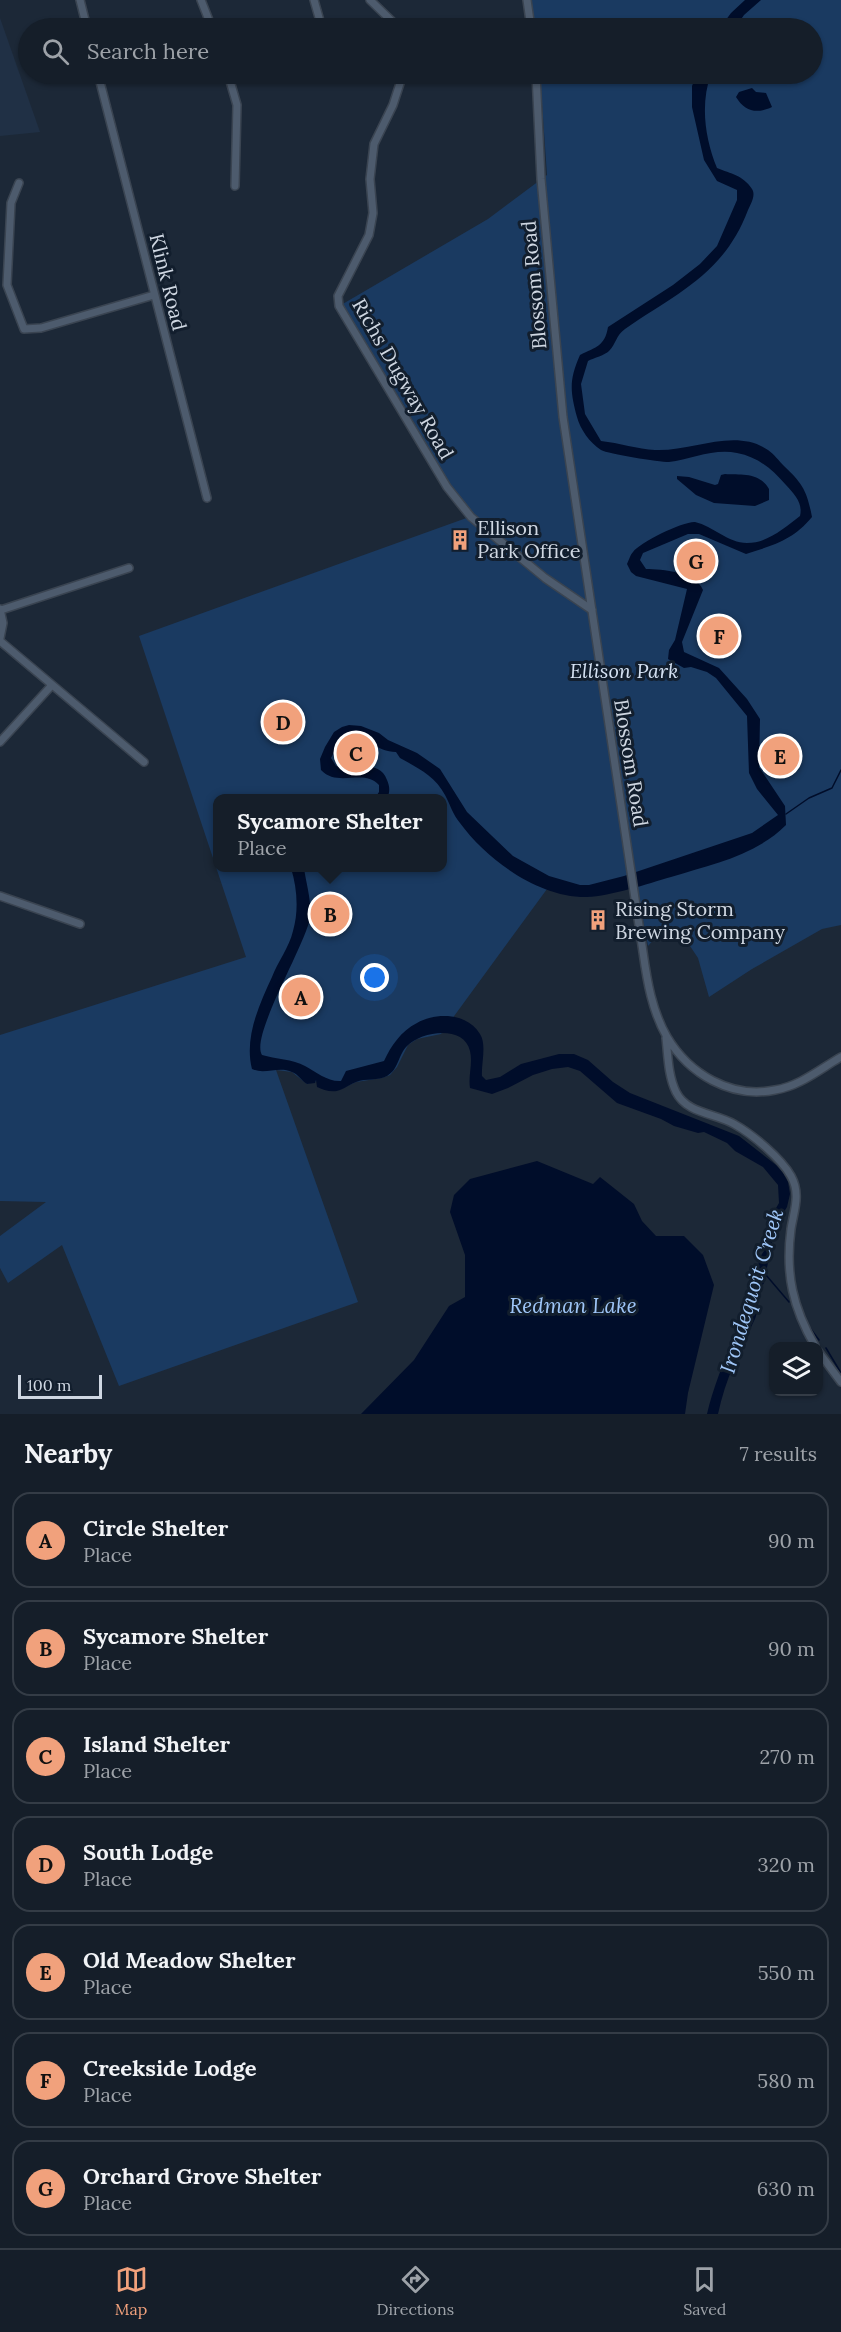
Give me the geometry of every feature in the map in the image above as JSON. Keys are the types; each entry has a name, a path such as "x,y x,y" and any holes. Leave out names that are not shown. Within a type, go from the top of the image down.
{"street":[{"path":"80,0 84,18"},
{"path":"201,0 208,18"},
{"path":"314,0 319,18"},
{"path":"370,0 389,18"},
{"path":"527,0 530,18"},
{"name":"Klink Road","path":"101,84 207,498"},
{"path":"231,84 237,105 235,186"},
{"name":"Richs Dugway Road","path":"400,84 397,97 374,144 370,172 374,213 369,235 339,296 339,306 447,487 471,517 545,578 592,610"},
{"name":"Blossom Road","path":"536,84 541,179 562,417 649,989 666,1035 693,1068 722,1086 747,1092 775,1090 800,1082 841,1057"},
{"path":"20,183 11,203 7,285 24,329 41,328 154,295"},
{"path":"129,568 0,609 3,623 0,639 144,762"},
{"path":"0,742 52,685"},
{"path":"0,896 80,924"},
{"path":"666,1035 671,1074 675,1090 680,1098 691,1107 718,1116 744,1130 776,1158 792,1177 797,1200 791,1228 791,1285 801,1322 812,1342"},
{"path":"823,1357 841,1382"}],"shaded area":[{"path":"0,18 18,69 18,84 23,84 40,132 0,136"}],"green space":[{"name":"Ellison Park","path":"531,0 841,0 841,925 822,929 752,969 709,997 698,958 682,934 662,930 648,946 637,887 587,897 547,889 441,1034 417,1039 408,1045 397,1067 390,1075 356,1082 339,1090 317,1087 317,1081 307,1084 292,1072 276,1070 358,1302 119,1386 62,1245 8,1283 0,1268 0,1236 46,1202 0,1201 0,1035 246,957 218,872 447,872 447,794 213,794 213,858 139,636 472,516 451,487 405,407 341,305 488,219 547,175 541,84 823,84 823,18 534,18"}],"water":[{"path":"745,0 761,0 742,18 727,18"},
{"path":"693,84 708,84 705,121 709,145 717,168 745,181 753,191 752,202 738,232 726,251 712,266 697,280 622,331 607,352 588,361 581,384 585,414 601,441 655,450 669,450 727,440 755,443 768,450 796,478 806,494 812,517 798,531 774,544 746,554 699,534 688,534 643,553 640,560 646,569 686,575 699,584 703,590 682,642 684,652 719,668 747,699 760,719 759,767 785,806 786,825 774,836 747,852 717,863 618,892 587,897 569,896 533,884 499,863 471,837 460,823 453,813 447,794 444,794 426,773 400,758 396,752 353,737 339,745 331,758 336,766 378,769 388,783 389,794 378,794 379,785 373,780 335,778 328,775 321,770 320,759 334,732 342,727 361,726 379,733 388,740 417,753 440,769 467,812 513,856 549,876 580,885 589,885 624,876 752,833 778,815 757,789 749,773 747,716 716,678 707,672 691,667 684,668 668,659 687,589 636,576 627,564 632,553 644,543 672,528 689,523 702,524 740,542 762,540 775,534 800,516 798,499 770,469 745,455 720,452 669,462 634,458 601,450 589,440 580,426 572,393 572,379 580,355 602,342 608,327 673,285 700,264 717,246 737,200 737,190 717,181 704,160 692,107"},
{"path":"752,88 756,92 766,93 772,107 756,111 743,106 736,97 739,92"},
{"path":"721,475 755,477 769,489 769,500 755,506 714,503 696,495 677,479 677,476 689,477 715,485 718,484"},
{"name":"Irondequoit Creek","path":"292,872 305,872 310,899 310,918 264,1030 260,1045 262,1055 295,1062 327,1078 341,1081 346,1071 384,1061 397,1039 417,1023 433,1017 460,1018 474,1027 482,1038 482,1076 486,1080 500,1077 521,1064 559,1054 574,1054 588,1060 613,1082 630,1093 739,1136 783,1173 788,1182 790,1194 787,1207 775,1227 756,1315 729,1377 718,1414 707,1414 719,1374 764,1251 769,1220 779,1203 778,1185 763,1167 735,1151 727,1143 704,1132 698,1133 674,1126 617,1103 580,1071 568,1067 533,1075 492,1094 470,1088 470,1051 460,1037 451,1034 432,1034 414,1041 407,1046 394,1070 387,1076 360,1081 337,1091 317,1087 316,1080 315,1083 307,1084 296,1074 287,1070 257,1071 252,1069 250,1045 254,1022 274,971 289,943 295,923 295,883"},
{"name":"Redman Lake","path":"537,1161 593,1184 600,1177 634,1204 642,1221 656,1236 684,1236 703,1255 714,1285 685,1414 361,1414 414,1360 449,1306 465,1297 465,1255 450,1212 454,1195 470,1179"}],"waterway":[{"path":"786,814 809,798 832,788 841,770"},
{"name":"Irondequoit Creek","path":"766,1275 789,1302"},
{"path":"807,1324 819,1340"},
{"path":"826,1348 841,1373"}],"place":[{"name":"Ellison Park Office","path":"460,540"},
{"name":"Orchard Grove Shelter","path":"696,561"},
{"name":"Creekside Lodge","path":"719,636"},
{"name":"South Lodge","path":"283,722"},
{"name":"Island Shelter","path":"356,753"},
{"name":"Old Meadow Shelter","path":"780,756"},
{"name":"Sycamore Shelter","path":"330,914"},
{"name":"Rising Storm Brewing Company","path":"598,920"},
{"name":"Circle Shelter","path":"301,997"}]}
